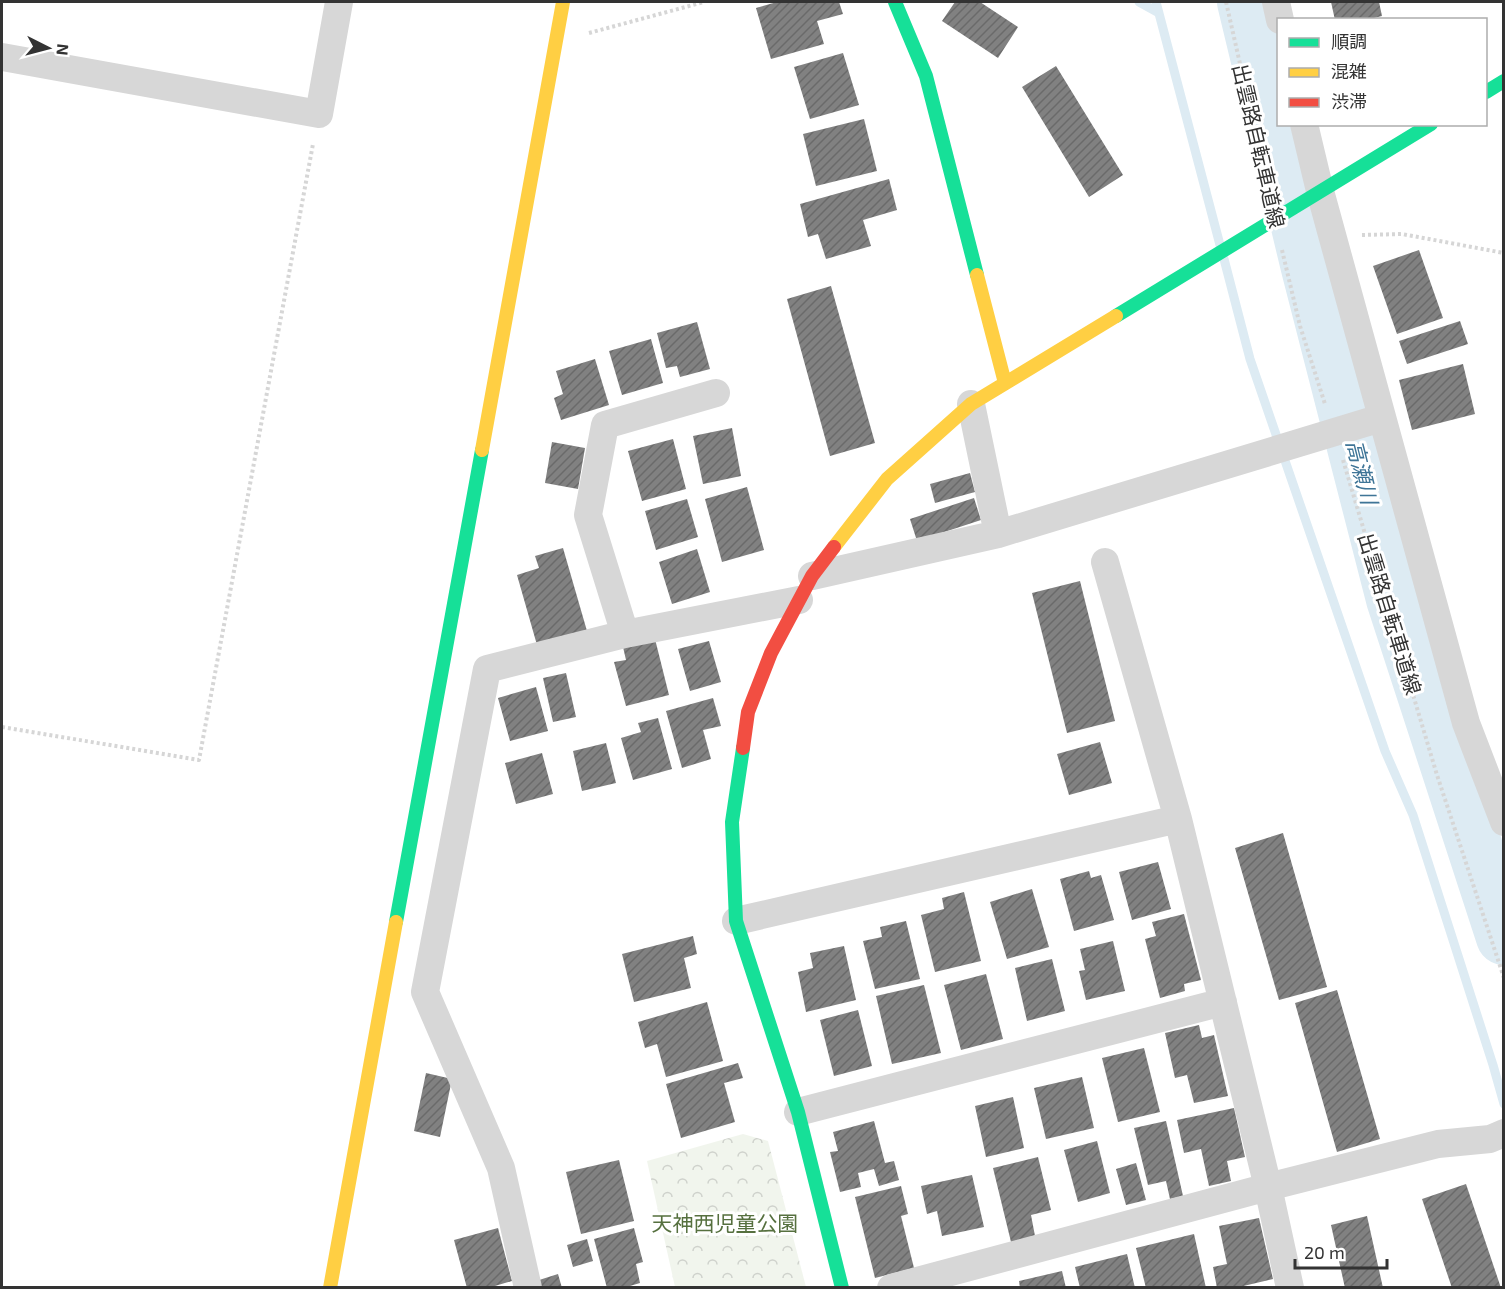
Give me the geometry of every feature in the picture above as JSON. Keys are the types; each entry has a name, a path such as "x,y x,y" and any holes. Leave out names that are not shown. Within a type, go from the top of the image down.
{"street":[{"path":"2,57 319,114 339,2"},
{"path":"330,1287 563,2"},
{"path":"896,2 926,76 1005,383"},
{"path":"1276,2 1280,18"},
{"path":"1487,91 1503,81"},
{"path":"1304,126 1381,418 1466,723 1503,822"},
{"path":"842,1287 798,1112 736,921 732,822 748,712 771,653 805,588 887,479 971,404 1428,126"},
{"path":"624,634 588,515 605,425 716,393"},
{"path":"971,404 998,534"},
{"path":"528,1287 501,1168 425,992 487,669 805,588 998,534 1335,434 1381,418"},
{"path":"1105,561 1178,819 1268,1187 1290,1287"},
{"path":"736,921 1178,819"},
{"path":"798,1112 1223,1002"},
{"path":"891,1287 1438,1144 1490,1139 1503,1133"}],"path":[{"path":"558,31 585,34 704,2"},
{"name":"出雲路自転車道線","path":"1226,2 1300,326 1335,434 1437,775 1503,978"},
{"path":"2,727 199,760 319,114"},
{"path":"1333,236 1402,234 1503,253"}],"green space":[{"name":"天神西児童公園","path":"743,1134 768,1141 806,1287 675,1287 647,1161"}],"building":[{"path":"777,2 839,2 843,14 817,21 824,44 771,59 756,8"},
{"path":"955,2 980,2 1018,27 998,58 942,21"},
{"path":"1331,2 1379,2 1382,16 1374,18 1335,18"},
{"path":"843,53 859,105 810,119 794,67"},
{"path":"1056,66 1123,175 1089,197 1022,87"},
{"path":"864,119 877,171 816,186 803,134"},
{"path":"889,179 897,210 863,220 871,246 826,259 818,234 808,237 800,204"},
{"path":"1419,250 1443,318 1397,334 1373,266"},
{"path":"831,286 875,443 830,456 787,299"},
{"path":"1460,321 1468,344 1407,364 1399,341"},
{"path":"697,322 710,369 680,377 677,366 666,368 657,333"},
{"path":"651,339 663,383 622,395 609,351"},
{"path":"595,359 609,405 561,420 554,398 563,394 556,371"},
{"path":"1463,364 1475,414 1412,430 1399,380"},
{"path":"732,428 741,476 703,484 693,436"},
{"path":"673,439 686,489 642,501 628,451"},
{"path":"552,442 585,448 578,489 545,483"},
{"path":"970,473 975,492 935,503 930,484"},
{"path":"747,487 764,550 722,562 705,499"},
{"path":"974,498 981,520 917,541 910,519"},
{"path":"687,499 698,537 656,550 645,511"},
{"path":"563,548 587,631 537,645 517,575 539,568 535,556"},
{"path":"697,549 710,592 672,604 659,562"},
{"path":"1080,581 1115,721 1067,733 1032,593"},
{"path":"655,639 669,695 626,706 614,662 626,660 623,647"},
{"path":"709,641 721,682 690,691 678,649"},
{"path":"566,673 576,717 553,722 543,678"},
{"path":"536,687 548,731 510,741 498,698"},
{"path":"713,698 721,726 703,730 711,759 682,768 666,711"},
{"path":"658,718 672,769 633,780 621,738 641,732 638,723"},
{"path":"1100,742 1112,783 1069,795 1057,754"},
{"path":"606,743 616,783 582,791 573,751"},
{"path":"542,753 553,794 516,804 505,763"},
{"path":"1283,833 1327,987 1279,1000 1235,848"},
{"path":"1158,862 1171,909 1132,920 1119,872"},
{"path":"1089,871 1091,878 1101,875 1114,920 1074,931 1060,879"},
{"path":"1032,889 1049,947 1007,959 990,902"},
{"path":"964,892 981,961 935,972 921,915 944,909 942,898"},
{"path":"1184,914 1201,980 1184,984 1185,991 1160,998 1145,939 1156,936 1152,922"},
{"path":"906,921 920,979 875,989 863,941 882,937 880,927"},
{"path":"693,936 697,954 684,958 691,988 634,1002 622,954"},
{"path":"1113,941 1125,991 1086,1000 1079,971 1085,970 1080,949"},
{"path":"844,946 856,1000 806,1012 798,972 813,968 810,953"},
{"path":"1052,959 1065,1011 1027,1021 1015,968"},
{"path":"986,974 1003,1039 961,1050 944,985"},
{"path":"924,985 941,1053 892,1064 876,996"},
{"path":"1337,990 1380,1139 1337,1152 1295,1003"},
{"path":"707,1002 723,1061 666,1077 657,1044 645,1048 638,1022"},
{"path":"858,1010 872,1066 834,1076 820,1020"},
{"path":"1199,1025 1202,1038 1214,1035 1228,1096 1194,1103 1187,1075 1175,1078 1165,1033"},
{"path":"1144,1048 1160,1112 1118,1122 1102,1058"},
{"path":"738,1063 743,1078 724,1083 735,1122 681,1138 666,1084"},
{"path":"426,1073 452,1079 440,1137 414,1131"},
{"path":"1082,1077 1094,1128 1046,1139 1034,1088"},
{"path":"1013,1097 1024,1148 986,1157 975,1106"},
{"path":"1234,1108 1245,1157 1227,1161 1231,1181 1209,1186 1201,1149 1184,1153 1177,1120"},
{"path":"874,1121 885,1163 894,1161 899,1180 879,1186 874,1169 858,1173 861,1187 840,1192 830,1152 838,1151 833,1132"},
{"path":"1166,1121 1183,1196 1170,1199 1166,1181 1148,1185 1134,1128"},
{"path":"1097,1141 1110,1193 1078,1202 1064,1150"},
{"path":"1038,1157 1051,1210 1031,1215 1035,1236 1011,1242 993,1168"},
{"path":"619,1160 634,1221 581,1234 566,1172"},
{"path":"1136,1163 1146,1200 1126,1205 1116,1169"},
{"path":"972,1175 984,1227 942,1236 937,1211 927,1214 921,1186"},
{"path":"1466,1184 1501,1288 1452,1288 1422,1199"},
{"path":"901,1186 908,1214 901,1216 914,1268 875,1278 855,1197"},
{"path":"1367,1216 1383,1288 1345,1288 1331,1225"},
{"path":"1259,1218 1273,1279 1235,1288 1217,1288 1213,1267 1227,1264 1219,1226"},
{"path":"498,1228 512,1281 488,1288 467,1288 454,1240"},
{"path":"634,1228 643,1262 636,1264 640,1283 623,1288 607,1288 594,1239"},
{"path":"1194,1234 1206,1288 1146,1288 1136,1248"},
{"path":"587,1239 593,1261 573,1267 567,1245"},
{"path":"1127,1254 1135,1288 1080,1288 1075,1267"},
{"path":"1062,1271 1066,1288 1020,1288 1019,1281"},
{"path":"558,1274 562,1288 538,1288 536,1281"}],"waterway":[{"path":"1139,2 1159,13"},
{"path":"1156,2 1220,245"},
{"name":"高瀬川","path":"1245,2 1309,268 1394,599 1504,937"},
{"path":"1224,259 1250,359 1385,751 1413,815 1504,1104"}],"traffic: fast":[{"path":"895,2 926,76 977,275"},
{"path":"1487,91 1504,81"},
{"path":"1116,316 1428,126"},
{"path":"396,922 482,450"},
{"path":"743,748 732,822 736,921 798,1112 842,1288"}],"traffic: slow":[{"path":"482,450 563,2"},
{"path":"977,275 1005,383"},
{"path":"834,547 887,479 971,404 1116,316"},
{"path":"330,1288 396,922"}],"traffic: jam":[{"path":"743,748 748,712 771,653 812,576 834,547"}]}
